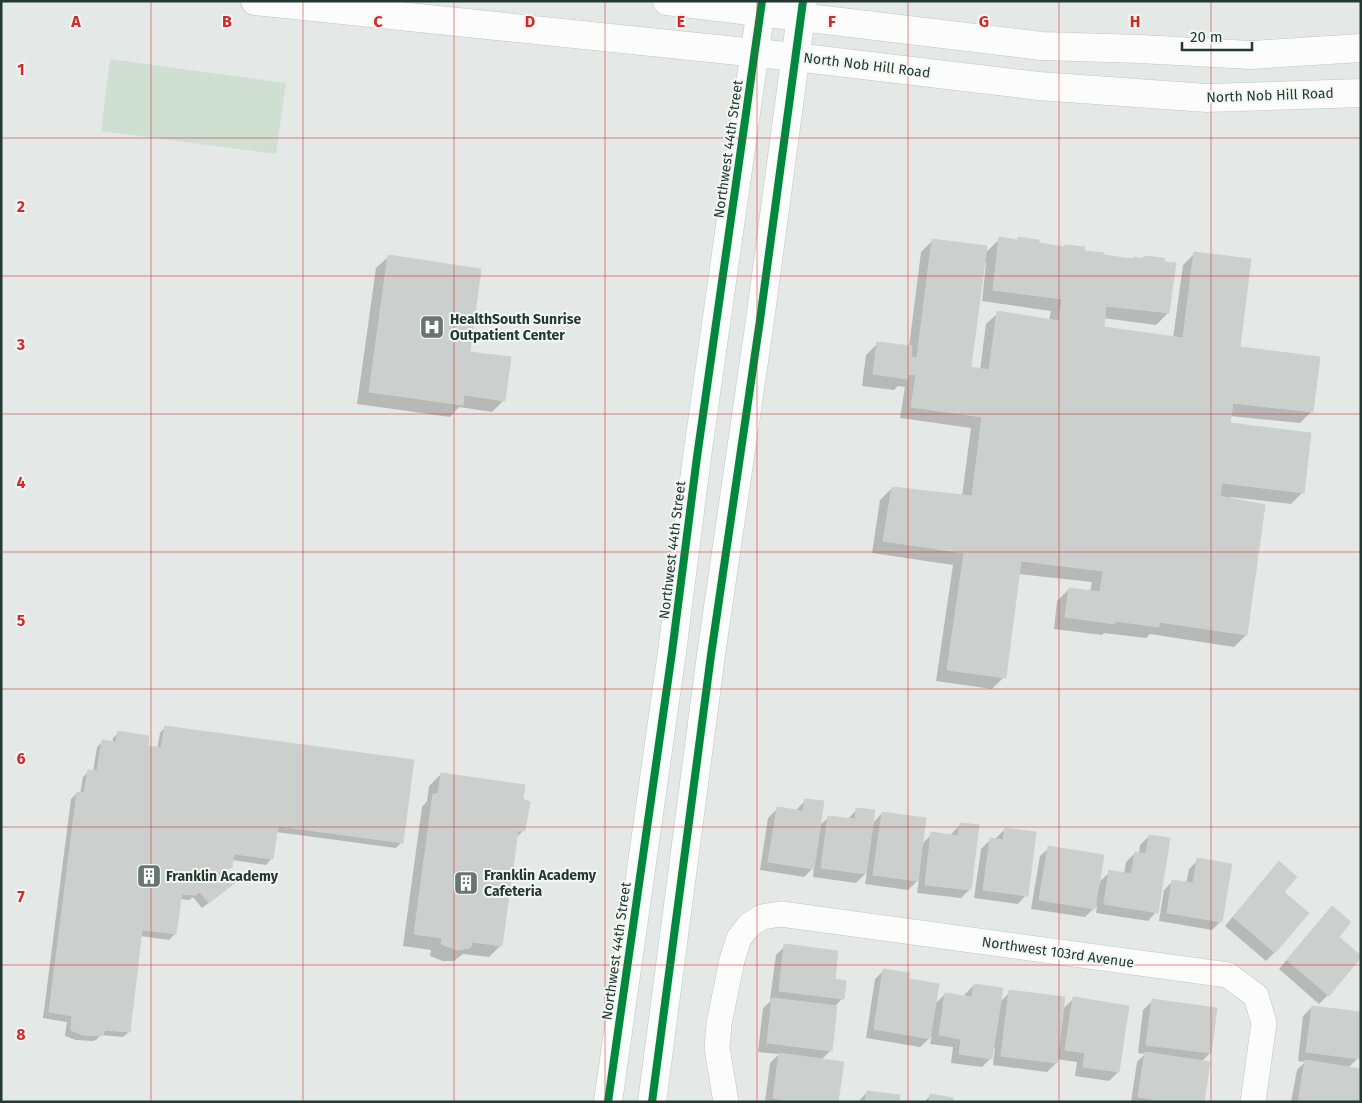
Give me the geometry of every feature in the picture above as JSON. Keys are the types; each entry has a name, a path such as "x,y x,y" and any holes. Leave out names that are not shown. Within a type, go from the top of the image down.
{"street":[{"name":"North Nob Hill Road","path":"255,1 795,57 1039,86 1206,98 1361,93"},
{"path":"667,1 802,9 1042,46 1251,55 1361,48"},
{"name":"Northwest 44th Street","path":"608,1102 761,7"},
{"path":"652,1102 710,665 760,320 802,9"},
{"name":"Northwest 103rd Avenue","path":"726,1102 719,1065 719,1024 732,960 740,938 749,925 762,917 781,914 1228,976 1256,996 1264,1023 1253,1102"}],"green space":[{"path":"110,59 286,83 276,154 101,131"}],"building":[{"path":"999,237 1018,240 1018,237 1039,240 1039,243 1064,247 1065,245 1085,247 1084,251 1133,259 1134,257 1144,259 1144,256 1164,258 1165,262 1176,263 1169,313 1106,306 1104,327 1183,338 1194,252 1251,259 1240,347 1320,357 1313,412 1233,403 1230,423 1311,433 1304,493 1222,483 1220,496 1265,505 1247,635 1159,622 1159,627 1115,621 1115,624 1065,617 1069,588 1100,592 1103,571 1021,561 1006,678 947,670 964,553 883,541 892,487 972,496 982,417 911,407 916,375 908,374 907,379 873,374 877,342 912,346 911,357 917,358 932,239 987,246 971,367 989,370 997,311 1059,321 1062,299 993,290"},
{"path":"388,255 481,269 470,352 511,357 505,401 464,395 463,405 369,392"},
{"name":"Franklin Academy","path":"165,726 414,760 403,843 278,826 273,859 234,854 232,867 227,870 236,882 209,903 200,892 195,895 182,894 176,934 142,930 130,1032 105,1030 103,1035 100,1036 82,1035 71,1030 72,1016 49,1012 77,792 84,793 88,770 97,771 102,740 116,742 118,731 149,736 148,746 161,748"},
{"name":"Franklin Academy Cafeteria","path":"441,773 525,785 523,799 530,802 525,831 518,831 502,946 472,942 471,947 458,950 441,944 442,938 414,934 433,794 438,794"},
{"path":"805,799 824,801 814,869 768,862 777,807 803,811"},
{"path":"856,808 875,810 866,874 821,868 828,816 855,819"},
{"path":"882,812 926,818 918,881 873,875"},
{"path":"960,823 979,825 971,890 925,885 931,832 958,836"},
{"path":"1005,828 1036,832 1028,896 983,890 990,838 1003,840"},
{"path":"1149,835 1170,838 1158,913 1104,904 1109,870 1131,874 1135,852 1146,854"},
{"path":"1048,846 1104,855 1095,909 1039,900"},
{"path":"1197,858 1232,864 1222,922 1167,913 1172,880 1193,883"},
{"path":"1279,861 1297,877 1284,892 1309,913 1275,953 1233,917"},
{"path":"1332,906 1351,922 1339,937 1361,957 1329,996 1287,960"},
{"path":"784,944 838,951 835,979 846,981 844,999 779,991"},
{"path":"883,969 910,973 909,979 939,984 930,1039 874,1029"},
{"path":"974,984 1003,988 992,1059 959,1054 961,1039 939,1035 945,993 972,997"},
{"path":"1009,990 1065,997 1057,1063 1001,1056"},
{"path":"1073,997 1129,1006 1119,1072 1083,1067 1085,1053 1065,1050"},
{"path":"772,998 837,1006 832,1051 767,1043"},
{"path":"1152,999 1217,1008 1211,1053 1146,1045"},
{"path":"1312,1006 1361,1012 1360,1059 1306,1052"},
{"path":"1145,1052 1210,1062 1204,1102 1167,1102 1138,1097"},
{"path":"779,1053 844,1062 838,1102 798,1102 773,1098"},
{"path":"1305,1060 1361,1069 1361,1102 1298,1102"},
{"path":"867,1091 900,1095 899,1102 865,1102"},
{"path":"930,1094 953,1098 953,1102 929,1102"}],"cycle path":[{"path":"608,1102 762,1"},
{"path":"652,1102 711,655 760,320 803,1"}],"place":[{"name":"HealthSouth Sunrise Outpatient Center","path":"432,327"},
{"name":"Franklin Academy","path":"149,876"},
{"name":"Franklin Academy Cafeteria","path":"466,883"}]}
